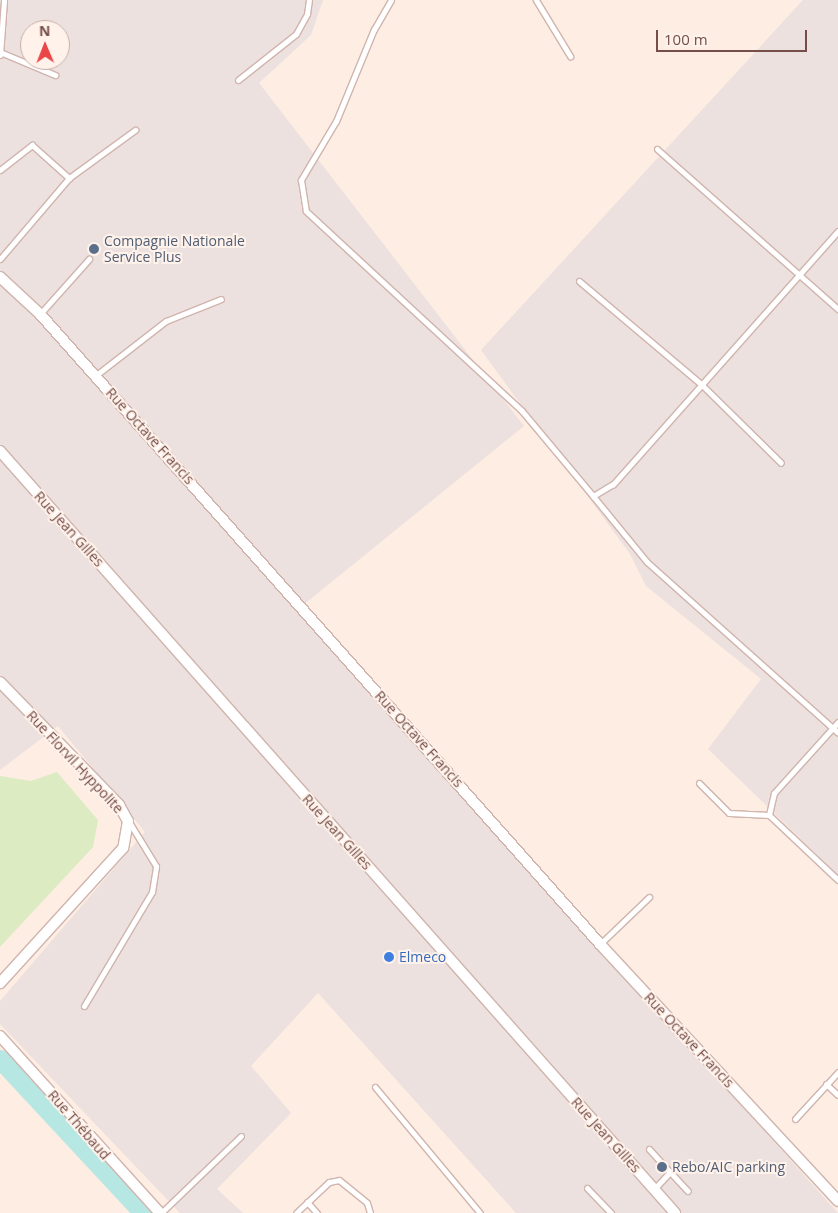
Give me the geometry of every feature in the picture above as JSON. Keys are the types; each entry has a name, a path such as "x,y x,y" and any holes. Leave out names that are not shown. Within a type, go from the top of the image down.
{"street":[{"name":"Rue Octave Francis","path":"0,277 40,314 600,944 838,1201"},
{"name":"Rue Jean Gilles","path":"0,451 675,1213"},
{"name":"Rue Florvil Hyppolite","path":"0,682 119,805 128,821 123,848 0,983"},
{"name":"Rue Thébaud","path":"0,1036 160,1213"}],"lane":[{"path":"4,0 0,53 55,75"},
{"path":"238,80 296,34 307,14 309,0"},
{"path":"391,0 374,29 336,120 302,180 306,212 522,411 646,562 838,733"},
{"path":"536,0 570,56"},
{"path":"0,259 69,178 135,130"},
{"path":"0,170 32,145 69,178"},
{"path":"657,149 838,309"},
{"path":"593,496 613,484 838,231"},
{"path":"40,314 89,259"},
{"path":"579,281 701,384 781,463"},
{"path":"96,376 166,321 221,299"},
{"path":"769,815 774,793 838,722"},
{"path":"699,783 729,813 769,815 838,880"},
{"path":"84,1006 152,892 156,866 128,821"},
{"path":"600,944 649,897"},
{"path":"795,1119 838,1072"},
{"path":"826,1084 838,1095"},
{"path":"375,1087 480,1213"},
{"path":"160,1213 241,1136"},
{"path":"649,1149 688,1191"},
{"path":"654,1190 670,1172"},
{"path":"296,1213 329,1182 339,1180 367,1203 370,1213"},
{"path":"587,1188 612,1213"},
{"path":"308,1202 317,1213"}],"shaded area":[{"path":"0,0 323,0 311,35 259,83 524,426 297,610 838,1213 516,1213 318,993 251,1066 291,1113 217,1189 243,1213 180,1213 0,1024 0,1001 145,832 58,726 0,770"},
{"path":"803,0 838,0 838,875 708,749 761,679 646,586 630,554 481,350"}],"green space":[{"path":"57,772 98,820 93,847 0,947 0,776 31,781"}],"waterway":[{"path":"0,1059 143,1213"}],"place":[{"name":"Compagnie Nationale Service Plus","path":"94,249"},
{"name":"Elmeco","path":"389,957"},
{"name":"Rebo/AIC parking","path":"662,1167"}]}
